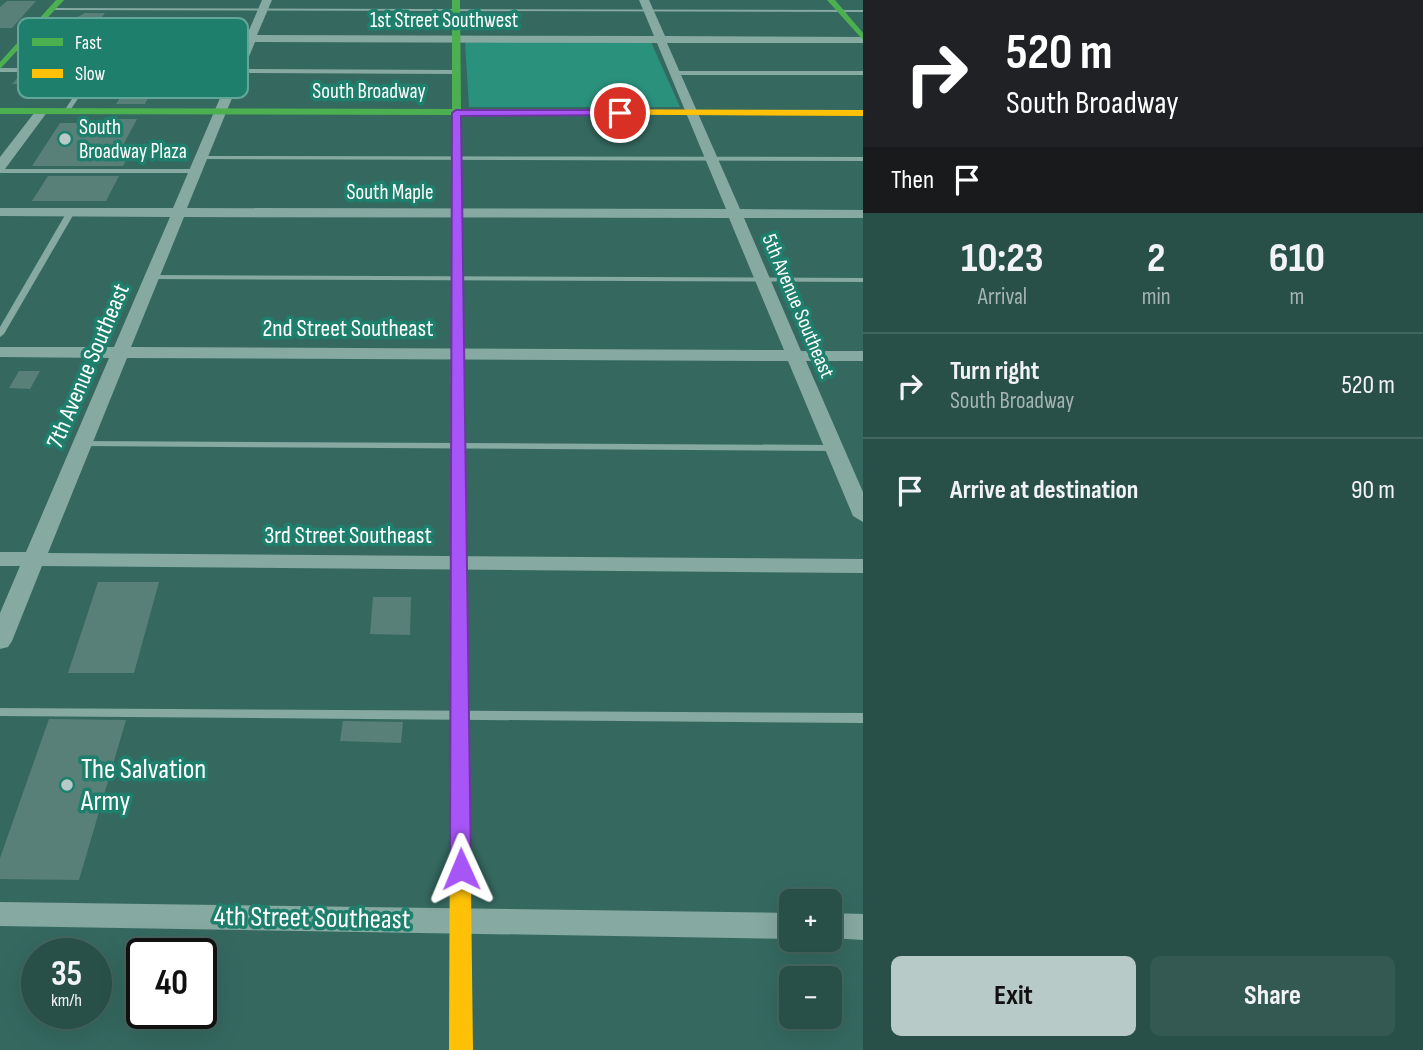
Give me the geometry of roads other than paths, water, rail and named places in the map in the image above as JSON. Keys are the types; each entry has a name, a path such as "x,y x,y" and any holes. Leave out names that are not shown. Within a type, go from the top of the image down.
{"street":[{"path":"43,18 56,4"},
{"name":"7th Avenue Southeast","path":"248,46 265,5"},
{"path":"456,5 461,1050"},
{"name":"5th Avenue Southeast","path":"646,5 863,516"},
{"path":"836,5 863,39"},
{"name":"1st Street Southwest","path":"248,39 863,39"},
{"path":"0,69 18,47"},
{"name":"7th Avenue Southeast","path":"0,640 227,98"},
{"name":"South Broadway","path":"0,111 863,113"},
{"path":"0,168 42,111"},
{"name":"South Maple","path":"0,212 863,214"},
{"name":"2nd Street Southeast","path":"0,352 863,355"},
{"name":"3rd Street Southeast","path":"0,559 863,565"},
{"name":"4th Street Southeast","path":"0,914 779,926"},
{"path":"842,926 863,927"}],"lane":[{"path":"56,4 836,5 863,11"},
{"path":"0,69 18,69"},
{"path":"248,71 456,72"},
{"path":"675,73 863,73"},
{"path":"67,111 76,98"},
{"path":"0,168 457,159 863,159"},
{"path":"0,334 71,212"},
{"path":"151,277 863,280"},
{"path":"82,444 834,448"},
{"path":"0,712 863,718"}],"place":[{"name":"South Broadway Plaza","path":"65,139"},
{"name":"The Salvation Army","path":"67,785"}]}
